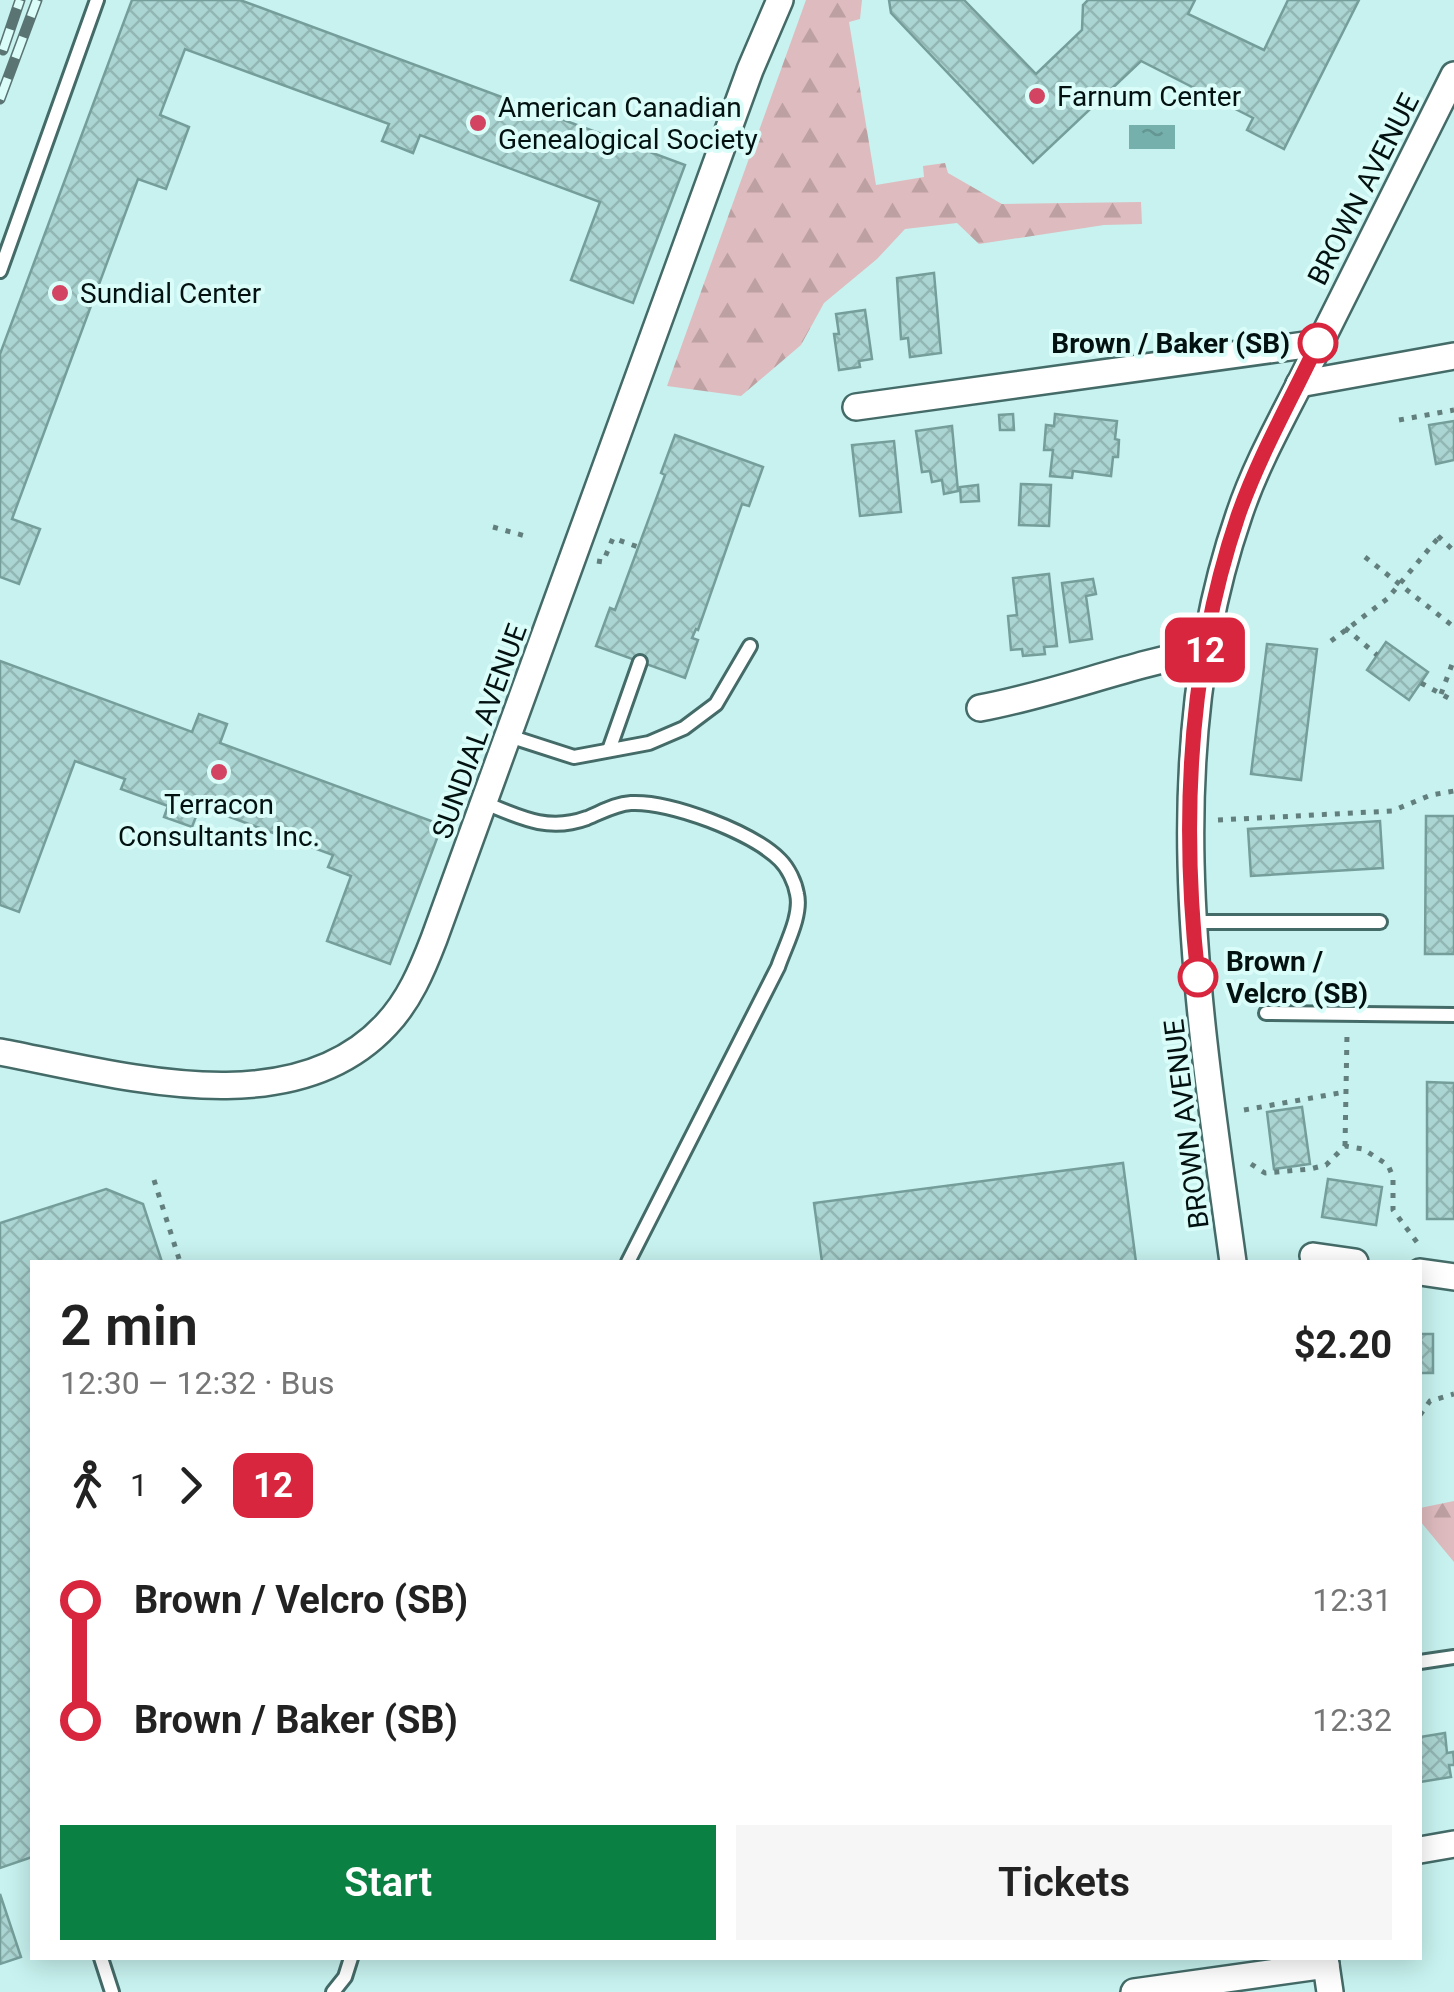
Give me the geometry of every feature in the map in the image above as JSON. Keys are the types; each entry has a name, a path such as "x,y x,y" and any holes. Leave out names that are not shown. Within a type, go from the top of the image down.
{"street":[{"name":"SUNDIAL AVENUE","path":"750,70 762,0"},
{"name":"SUNDIAL AVENUE","path":"0,1052 202,1086 268,1082 332,1064 386,1026 406,1000 434,939 485,803 750,70 780,0"},
{"name":"BROWN AVENUE","path":"1234,1260 1192,922 1188,832 1190,780 1215,591 1239,514 1270,439 1453,81"},
{"path":"856,407 1318,343"},
{"path":"1299,384 1454,356"},
{"path":"980,708 1205,651"},
{"path":"1313,1256 1341,1260"},
{"path":"1422,1262 1454,1278"},
{"path":"1422,1850 1454,1844"},
{"path":"1134,1992 1326,1961 1330,1992"}],"lane":[{"path":"0,271 97,0"},
{"path":"510,736 574,756 649,743 684,728 716,704 750,646"},
{"path":"608,750 640,662"},
{"path":"485,803 545,825 569,824 630,803 664,806 739,834 770,851 784,863 798,897 796,916 778,967 629,1260"},
{"path":"1192,922 1380,922"},
{"path":"1266,1013 1454,1015"},
{"path":"1422,1662 1454,1656"},
{"path":"102,1960 112,1992"},
{"path":"333,1992 345,1977 350,1960"}],"path":[{"path":"1399,420 1454,410"},
{"path":"493,527 529,537"},
{"path":"1331,641 1398,586 1438,536 1454,551"},
{"path":"594,560 603,562 613,538 638,548"},
{"path":"1365,557 1454,627"},
{"path":"1347,629 1378,654"},
{"path":"1441,694 1454,659"},
{"path":"1420,683 1454,701"},
{"path":"1218,820 1392,811 1431,795 1454,791"},
{"path":"1250,1164 1265,1173 1310,1170 1326,1165 1344,1146 1348,1014"},
{"path":"1244,1110 1344,1092"},
{"path":"1344,1146 1363,1150 1388,1165 1393,1177 1392,1210 1421,1260"},
{"path":"154,1180 179,1260"},
{"path":"1422,1412 1430,1400 1454,1394"}],"green space":[{"path":"806,0 862,0 860,19 849,22 876,185 924,177 923,166 945,163 948,173 1002,204 1141,202 1142,224 1104,225 979,244 957,223 905,229 877,259 824,303 801,345 741,396 667,386"},
{"path":"1454,1501 1454,1562 1422,1523 1422,1508"}],"water":[{"path":"1129,125 1175,125 1175,149 1129,149"}],"building":[{"name":"Sundial Center","path":"132,0 240,0 685,165 633,303 571,280 600,202 420,135 413,153 382,141 389,124 185,49 160,115 189,127 166,189 138,179 12,519 40,529 19,584 0,577 0,354"},
{"name":"Farnum Center","path":"889,0 964,0 1036,74 1082,30 1083,5 1088,0 1195,0 1188,14 1264,50 1288,0 1359,0 1284,149 1247,130 1253,118 1141,61 1033,163 891,13"},
{"path":"934,273 941,353 910,357 908,338 901,339 897,278"},
{"path":"865,310 872,359 859,361 860,367 839,370 834,334 839,334 836,314"},
{"path":"1013,414 1014,430 1000,430 999,415"},
{"path":"1055,414 1117,421 1118,457 1113,457 1111,476 1073,471 1072,478 1050,476 1053,450 1044,450 1046,425 1054,426"},
{"path":"1454,421 1454,460 1436,464 1429,425"},
{"path":"952,426 958,491 944,494 942,480 932,482 930,471 922,472 916,431"},
{"path":"675,435 763,467 749,506 742,504 692,638 698,640 685,678 596,646 610,608 615,610 665,475 661,473"},
{"path":"894,441 901,512 860,516 852,445"},
{"path":"1021,484 1051,485 1049,526 1019,525"},
{"path":"978,485 979,501 961,502 960,487"},
{"path":"1049,574 1057,646 1044,647 1045,654 1023,656 1022,649 1011,650 1008,616 1017,615 1013,578"},
{"path":"1093,579 1096,594 1086,596 1092,639 1070,642 1062,583"},
{"path":"1386,642 1428,672 1409,700 1367,670"},
{"path":"1267,644 1317,649 1301,780 1251,774"},
{"path":"0,661 192,732 199,714 227,724 220,743 442,825 390,964 327,941 351,876 328,867 333,855 200,806 192,827 164,817 168,806 121,789 125,779 75,761 19,912 0,905"},
{"path":"1426,816 1454,816 1454,954 1425,954"},
{"path":"1380,821 1383,868 1251,876 1248,829"},
{"path":"1427,1082 1454,1083 1454,1219 1427,1219"},
{"path":"1302,1107 1310,1164 1274,1169 1267,1112"},
{"path":"1123,1163 1136,1260 822,1260 814,1203"},
{"path":"1328,1179 1382,1187 1376,1225 1322,1217"},
{"path":"106,1189 143,1204 161,1260 30,1260 30,1858 0,1868 0,1223"},
{"path":"1422,1334 1433,1334 1433,1373 1422,1373"},
{"path":"1445,1733 1447,1753 1453,1752 1451,1777 1422,1782 1422,1737"},
{"path":"0,1894 21,1957 0,1964"}],"railway":[{"path":"3,50 20,0"},
{"path":"0,99 37,0"}],"bus line":[{"name":"12","path":"1198,977 1189,873 1190,780 1215,591 1239,514 1270,439 1318,343"}],"place":[{"name":"Farnum Center","path":"1037,96"},
{"name":"American Canadian Genealogical Society","path":"478,123"},
{"name":"Sundial Center","path":"60,293"},
{"name":"Brown / Baker (SB)","path":"1318,343"},
{"name":"Terracon Consultants Inc.","path":"219,772"},
{"name":"Brown / Velcro (SB)","path":"1198,977"}]}
